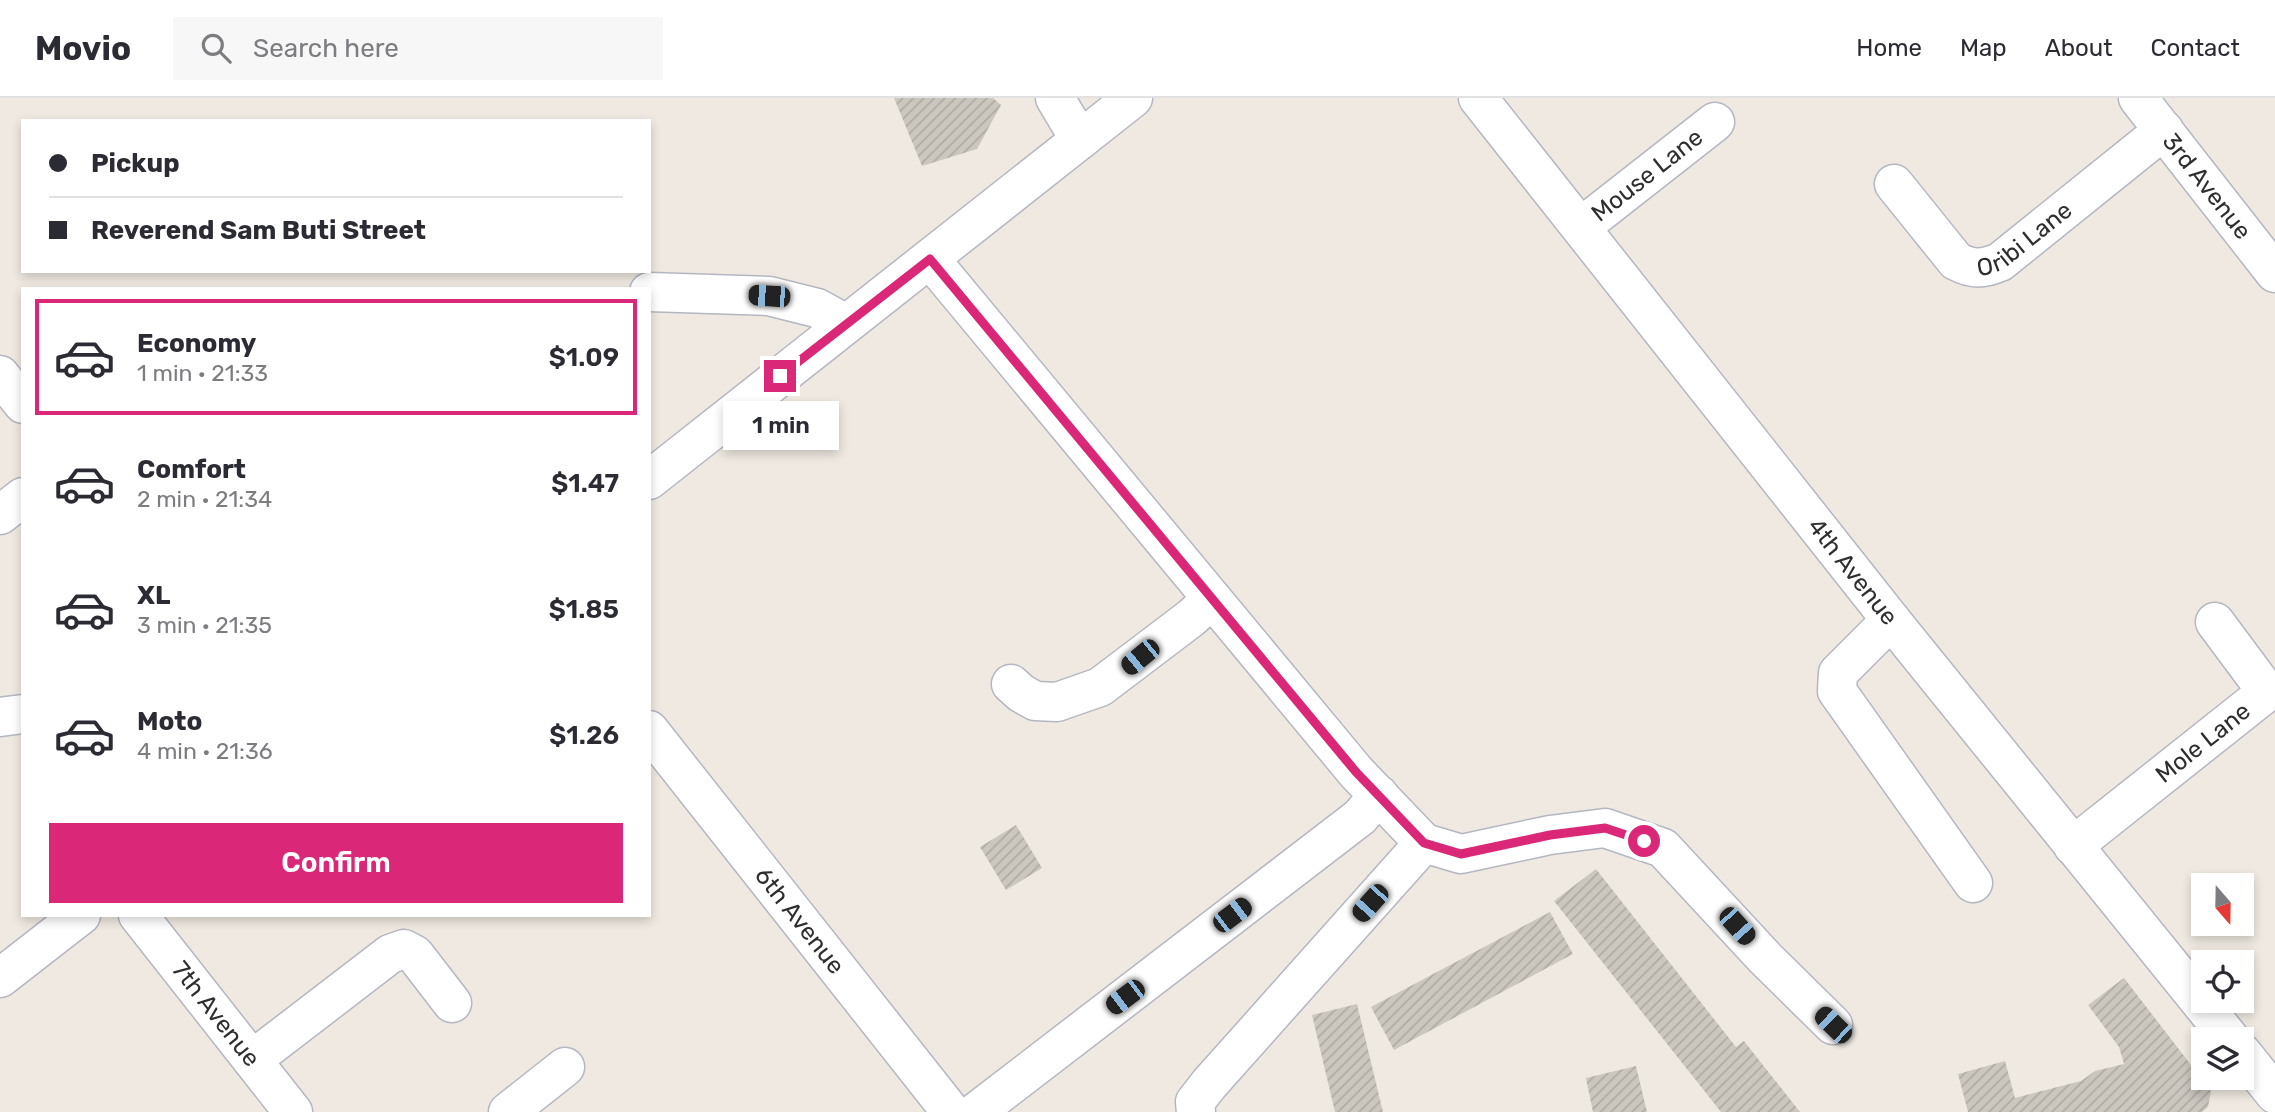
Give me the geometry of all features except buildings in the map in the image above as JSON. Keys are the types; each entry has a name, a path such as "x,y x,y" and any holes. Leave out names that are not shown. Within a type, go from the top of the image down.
{"street":[{"path":"1055,98 1080,140"},
{"path":"651,478 1133,98"},
{"name":"4th Avenue","path":"1478,98 1891,620 2220,1027"},
{"name":"3rd Avenue","path":"2138,98 2268,251"},
{"name":"Mouse Lane","path":"1581,227 1715,122"},
{"name":"Oribi Lane","path":"1894,184 1956,261 1967,267 1984,269 2000,262 2164,131"},
{"path":"930,259 1356,772 1424,843 1461,854 1550,835 1605,828 1663,848 1765,958 1833,1025"},
{"path":"651,292 769,296 817,308 846,324"},
{"path":"0,374 21,401"},
{"path":"0,515 21,499"},
{"path":"1011,684 1035,701 1057,702 1100,687 1191,618 1212,598"},
{"path":"1891,620 1838,673 1837,691 1973,883"},
{"name":"Mole Lane","path":"2073,846 2267,692 2216,622"},
{"path":"0,717 21,714"},
{"name":"6th Avenue","path":"651,733 951,1112"},
{"path":"976,1112 1360,817 1379,795"},
{"path":"1196,1112 1195,1102 1209,1084 1424,843"},
{"path":"0,978 77,917"},
{"name":"7th Avenue","path":"140,917 293,1112"},
{"path":"253,1060 390,954 404,949 415,955 452,1003"},
{"path":"2254,1065 2272,1084"},
{"path":"508,1112 565,1067"}],"route":[{"path":"780,376 930,259 1356,772 1424,843 1461,854 1550,835 1605,828 1644,841"}]}
